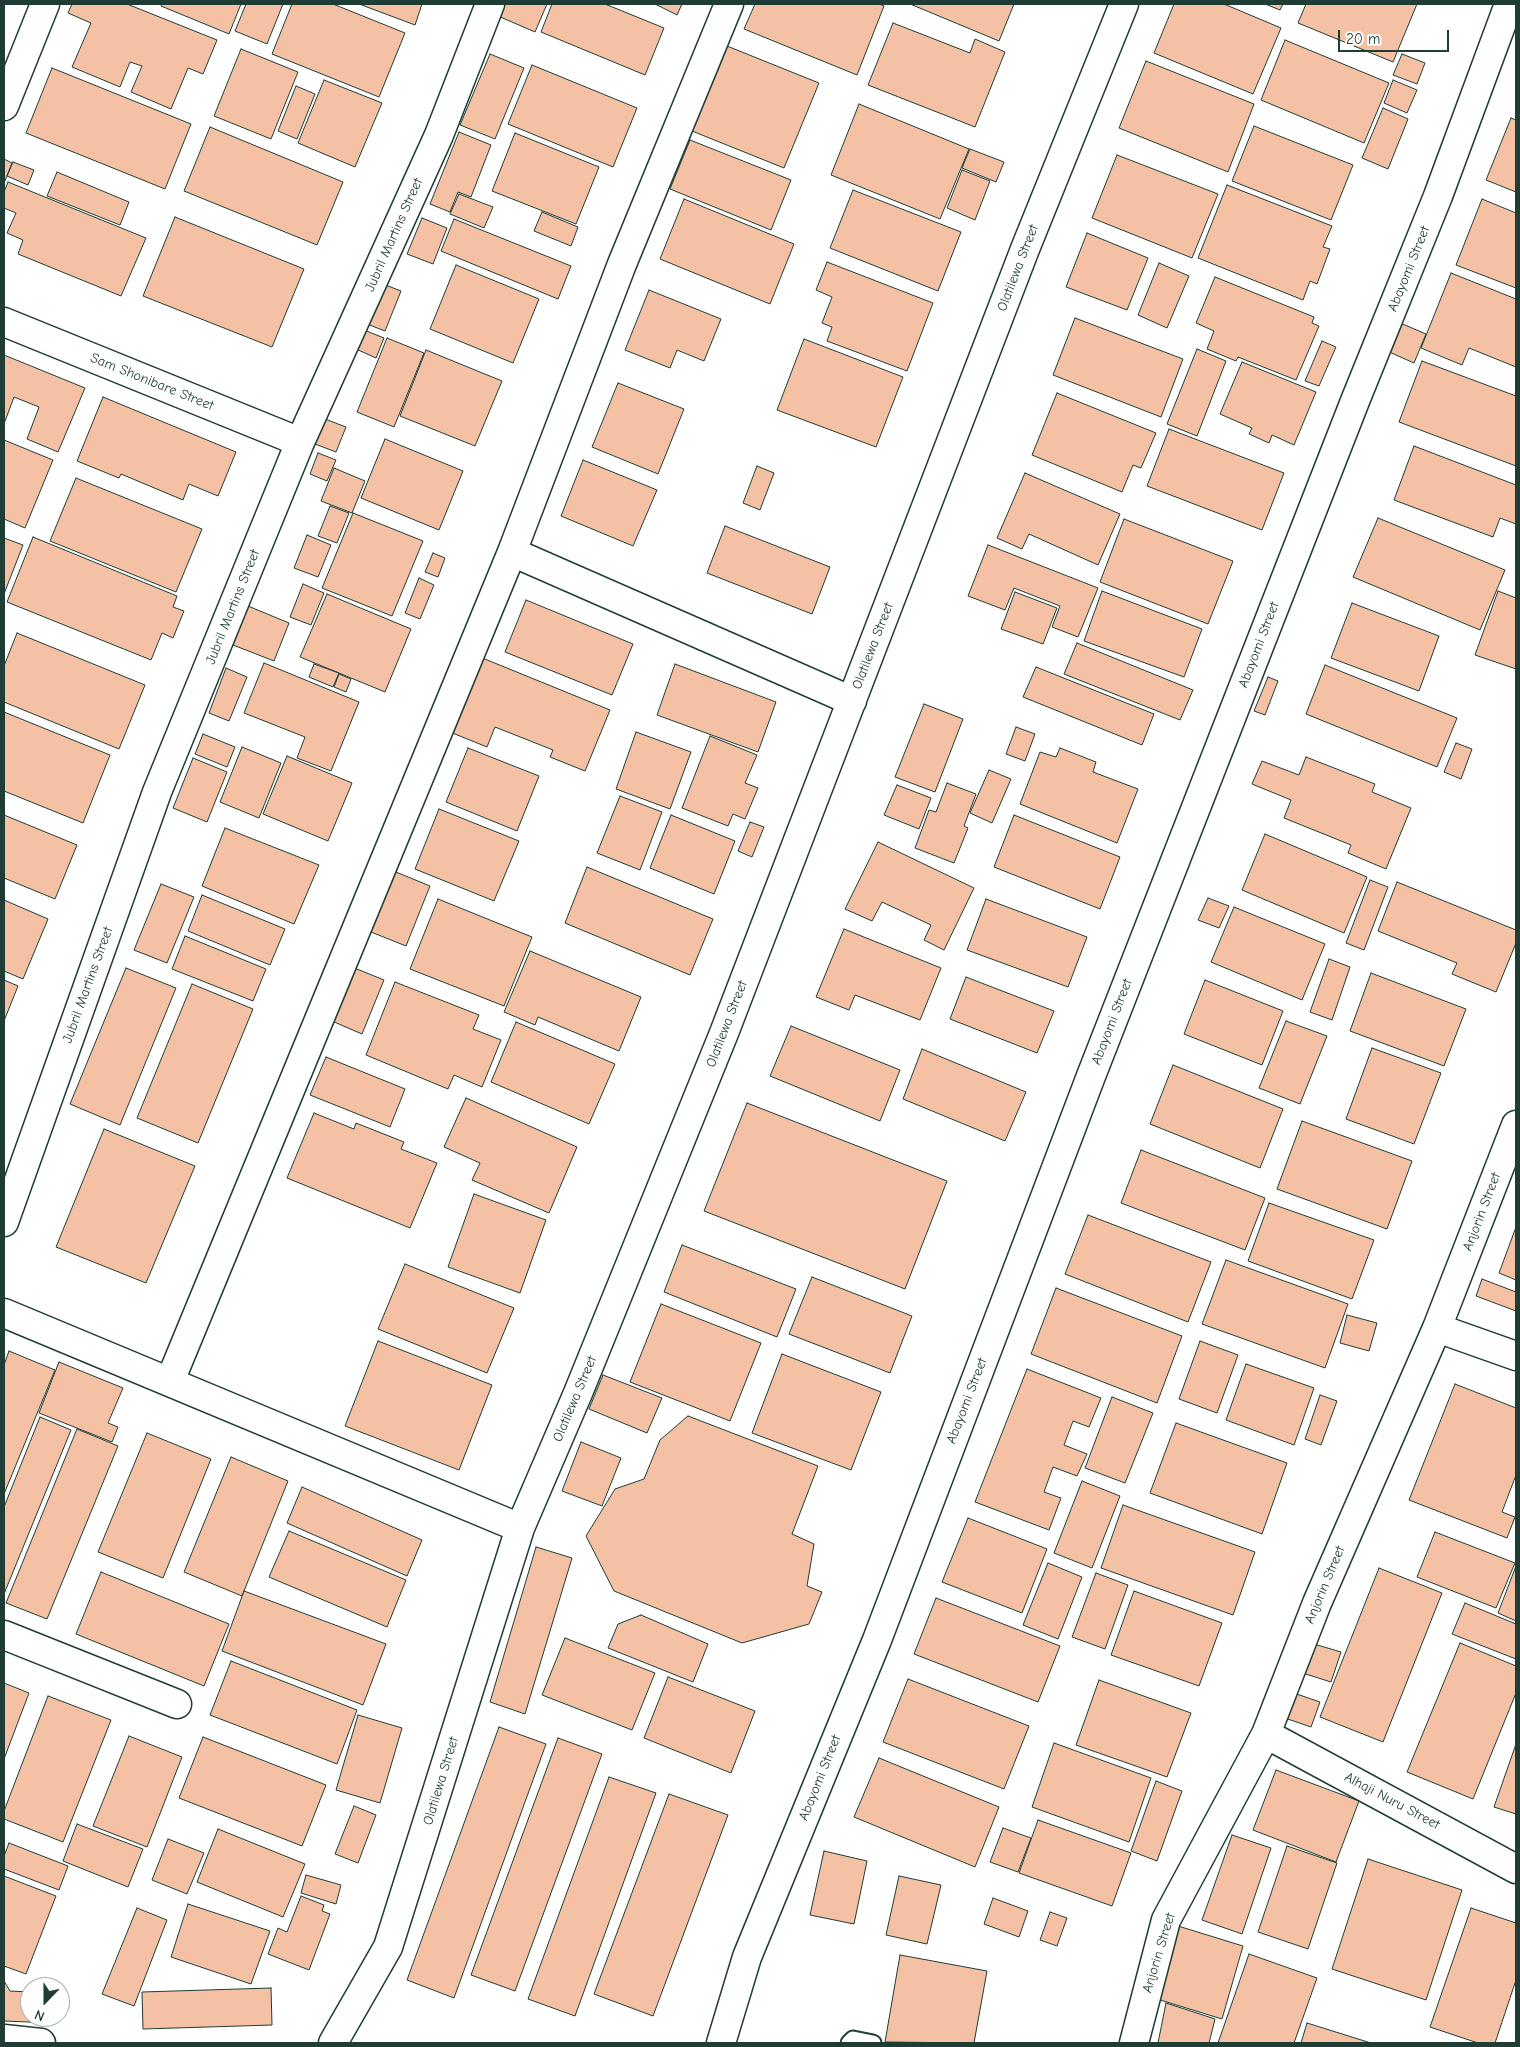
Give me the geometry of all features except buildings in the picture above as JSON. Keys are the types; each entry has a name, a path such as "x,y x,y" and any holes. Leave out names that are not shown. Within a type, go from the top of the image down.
{"street":[{"path":"4,106 45,4"},
{"name":"Jubril Martins Street","path":"4,1222 157,792 300,442 439,135 490,4"},
{"path":"170,1381 512,552 622,264 729,4"},
{"name":"Olatilewa Street","path":"334,2043 388,1947 520,1528 578,1394 724,1033 1025,249 1124,4"},
{"name":"Abayomi Street","path":"721,2043 747,1957 877,1640 1087,1085 1355,401 1438,196 1509,4"},
{"name":"Sam Shonibare Street","path":"4,322 300,442"},
{"path":"512,552 852,701"},
{"name":"Anjorin Street","path":"1134,2043 1166,1920 1266,1734 1317,1604 1437,1328 1516,1125"},
{"path":"4,1313 520,1528"},
{"path":"1437,1328 1516,1356"},
{"path":"4,1635 177,1704"},
{"name":"Alhaji Nuru Street","path":"1266,1734 1516,1869"},
{"path":"4,2039 41,2043"}],"lane":[{"path":"849,2043 853,2040 873,2043"}]}
